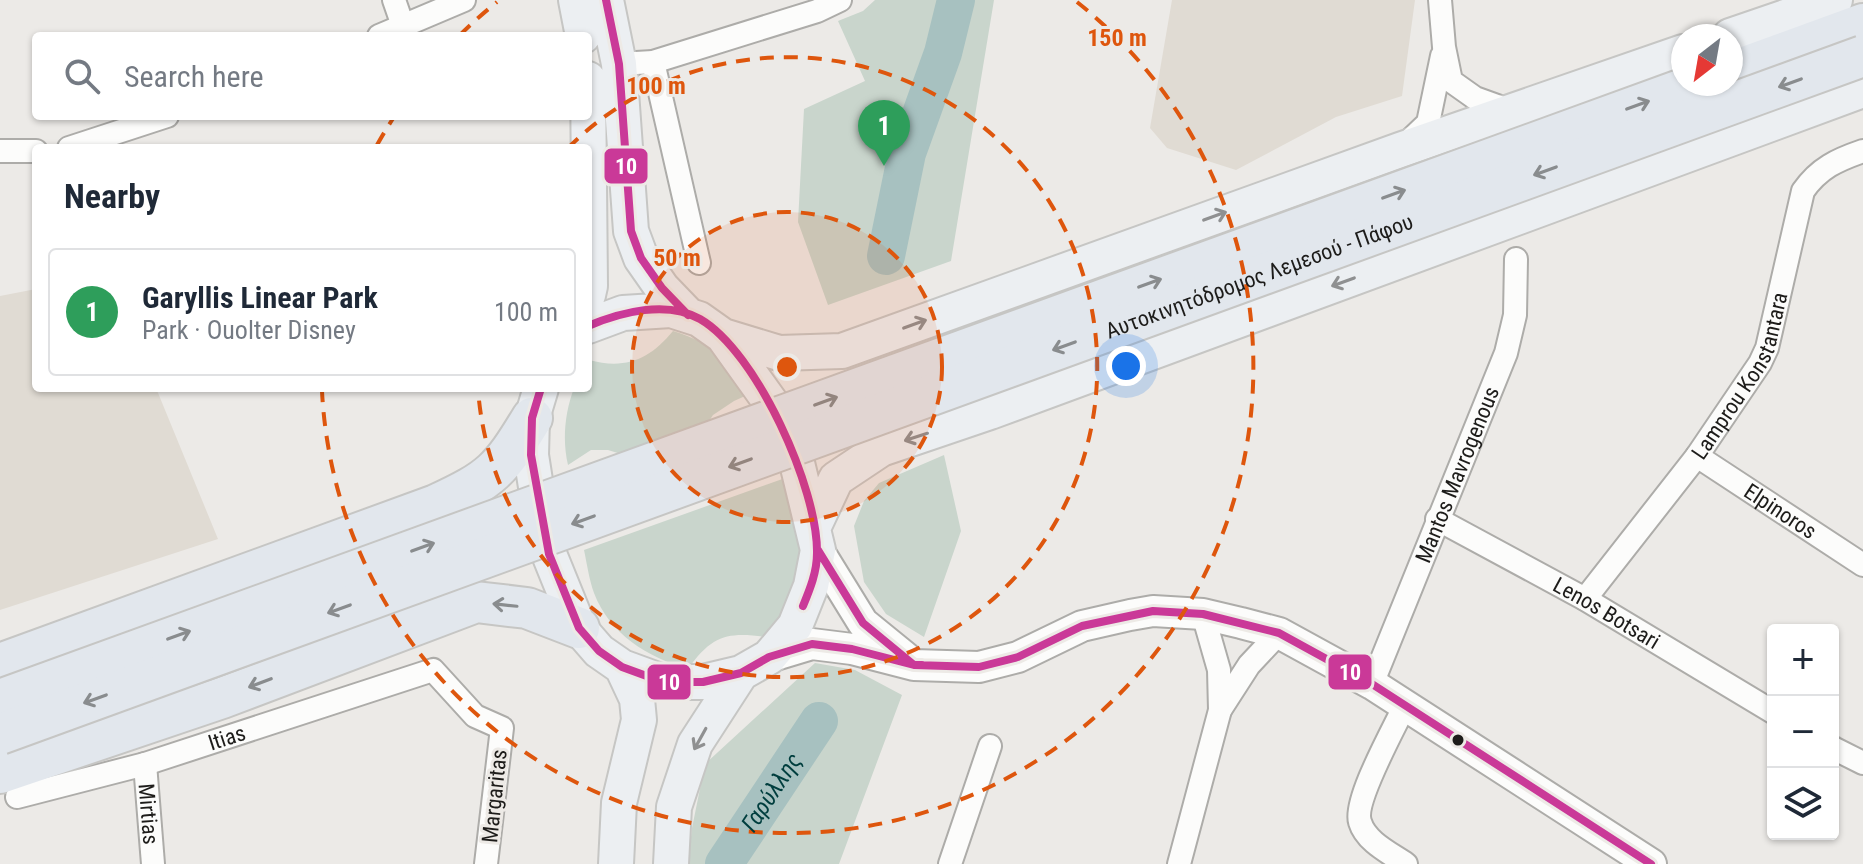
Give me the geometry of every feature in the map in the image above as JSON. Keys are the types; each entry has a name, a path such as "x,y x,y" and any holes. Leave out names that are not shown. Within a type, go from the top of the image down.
{"highway":[{"path":"1743,68 1863,24"},
{"name":"Αυτοκινητόδρομος Λεμεσού - Πάφου","path":"652,479 1863,56"},
{"name":"Αυτοκινητόδρομος Λεμεσού - Πάφου","path":"652,479 1671,94"},
{"path":"0,664 436,505 480,485 508,459 536,403"},
{"path":"0,700 652,479"},
{"path":"0,734 652,479"},
{"path":"8,785 222,698 476,602 527,608 579,628"}],"main road":[{"path":"576,0 582,32"},
{"path":"606,0 619,64 631,231 641,258 662,288 688,315"},
{"path":"1743,32 1835,0"},
{"path":"592,325 623,313 671,310 699,319 723,336 779,353 842,351 1671,56"},
{"path":"671,864 674,807 695,744 755,665 795,626 811,586 816,538 836,479 881,449 990,412 1863,90"},
{"path":"588,120 589,144"},
{"path":"723,336 771,403 797,463 816,538 863,623 914,665"},
{"path":"536,403 531,455 549,554 579,628 599,651 622,667 663,682 703,682 812,644 852,649 914,665 979,667 1018,657 1082,626 1153,611 1203,614 1279,633 1372,684 1651,864"},
{"path":"616,864 619,803 639,720 637,699 622,667"}],"street":[{"path":"394,0 403,26"},
{"path":"389,32 464,0"},
{"path":"619,64 653,62 817,11 840,0"},
{"path":"1440,0 1451,81 1475,98 1511,111"},
{"path":"1400,150 1428,123 1444,47"},
{"path":"653,62 699,263"},
{"path":"81,144 155,120"},
{"path":"0,151 32,151"},
{"name":"Lamprou Konstantara","path":"1585,599 1697,456 1767,348 1803,191 1813,176 1829,163 1863,151"},
{"name":"Mantos Mavrogenous","path":"1372,684 1506,353 1515,315 1516,259"},
{"name":"Elpinoros","path":"1697,456 1863,565"},
{"name":"Lenos Botsari","path":"1437,519 1585,599 1767,708"},
{"path":"1179,864 1220,710 1219,670 1203,614"},
{"path":"1220,710 1249,665 1279,633"},
{"name":"Itias","path":"8,785 145,764 433,670 475,716 502,728"},
{"path":"1405,705 1361,797 1359,821 1371,841 1406,864"},
{"name":"Margaritas","path":"486,864 502,728"},
{"path":"950,864 990,746"},
{"path":"1839,751 1863,763"},
{"name":"Mirtias","path":"145,764 153,864"}],"shaded area":[{"path":"875,0 994,0 951,261 828,305 798,222 804,109 865,81 838,21 863,11"},
{"path":"1172,0 1415,0 1402,96 1336,117 1236,170 1167,148 1150,128"},
{"path":"32,290 32,392 158,392 218,539 0,610 0,296"},
{"path":"673,331 710,347 754,392 713,415 701,433 621,454 591,450 568,465 565,426 568,407 573,392 592,392 592,361 626,363 646,355"},
{"path":"944,455 961,531 924,637 886,614 864,582 854,526 864,501 879,483"},
{"path":"788,477 808,566 773,638 746,635 724,637 706,648 688,669 645,651 610,621 594,593 584,550"},
{"path":"815,663 855,670 902,695 839,864 688,864 705,764"}],"waterway":[{"name":"Γαρύλλης","path":"886,256 907,153 943,53 956,0"},
{"name":"Γαρύλλης","path":"724,864 819,721"}],"transit line":[{"name":"10","path":"606,0 619,64 631,231 641,258 662,288 688,315"},
{"name":"10","path":"592,325 644,310 687,313 721,336 742,360 780,424 807,494 815,526 817,553 814,574 803,606"},
{"name":"10","path":"540,392 532,418 531,455 549,554 579,628 599,651 622,667 663,682 703,682 741,673 769,657 812,644 852,649 914,665 979,667 1018,657 1082,626 1153,611 1203,614 1279,633 1372,684 1651,864"},
{"name":"10","path":"818,550 863,623 914,665 922,665"}],"place":[{"name":"Garyllis Linear Park","path":"884,166"}]}
